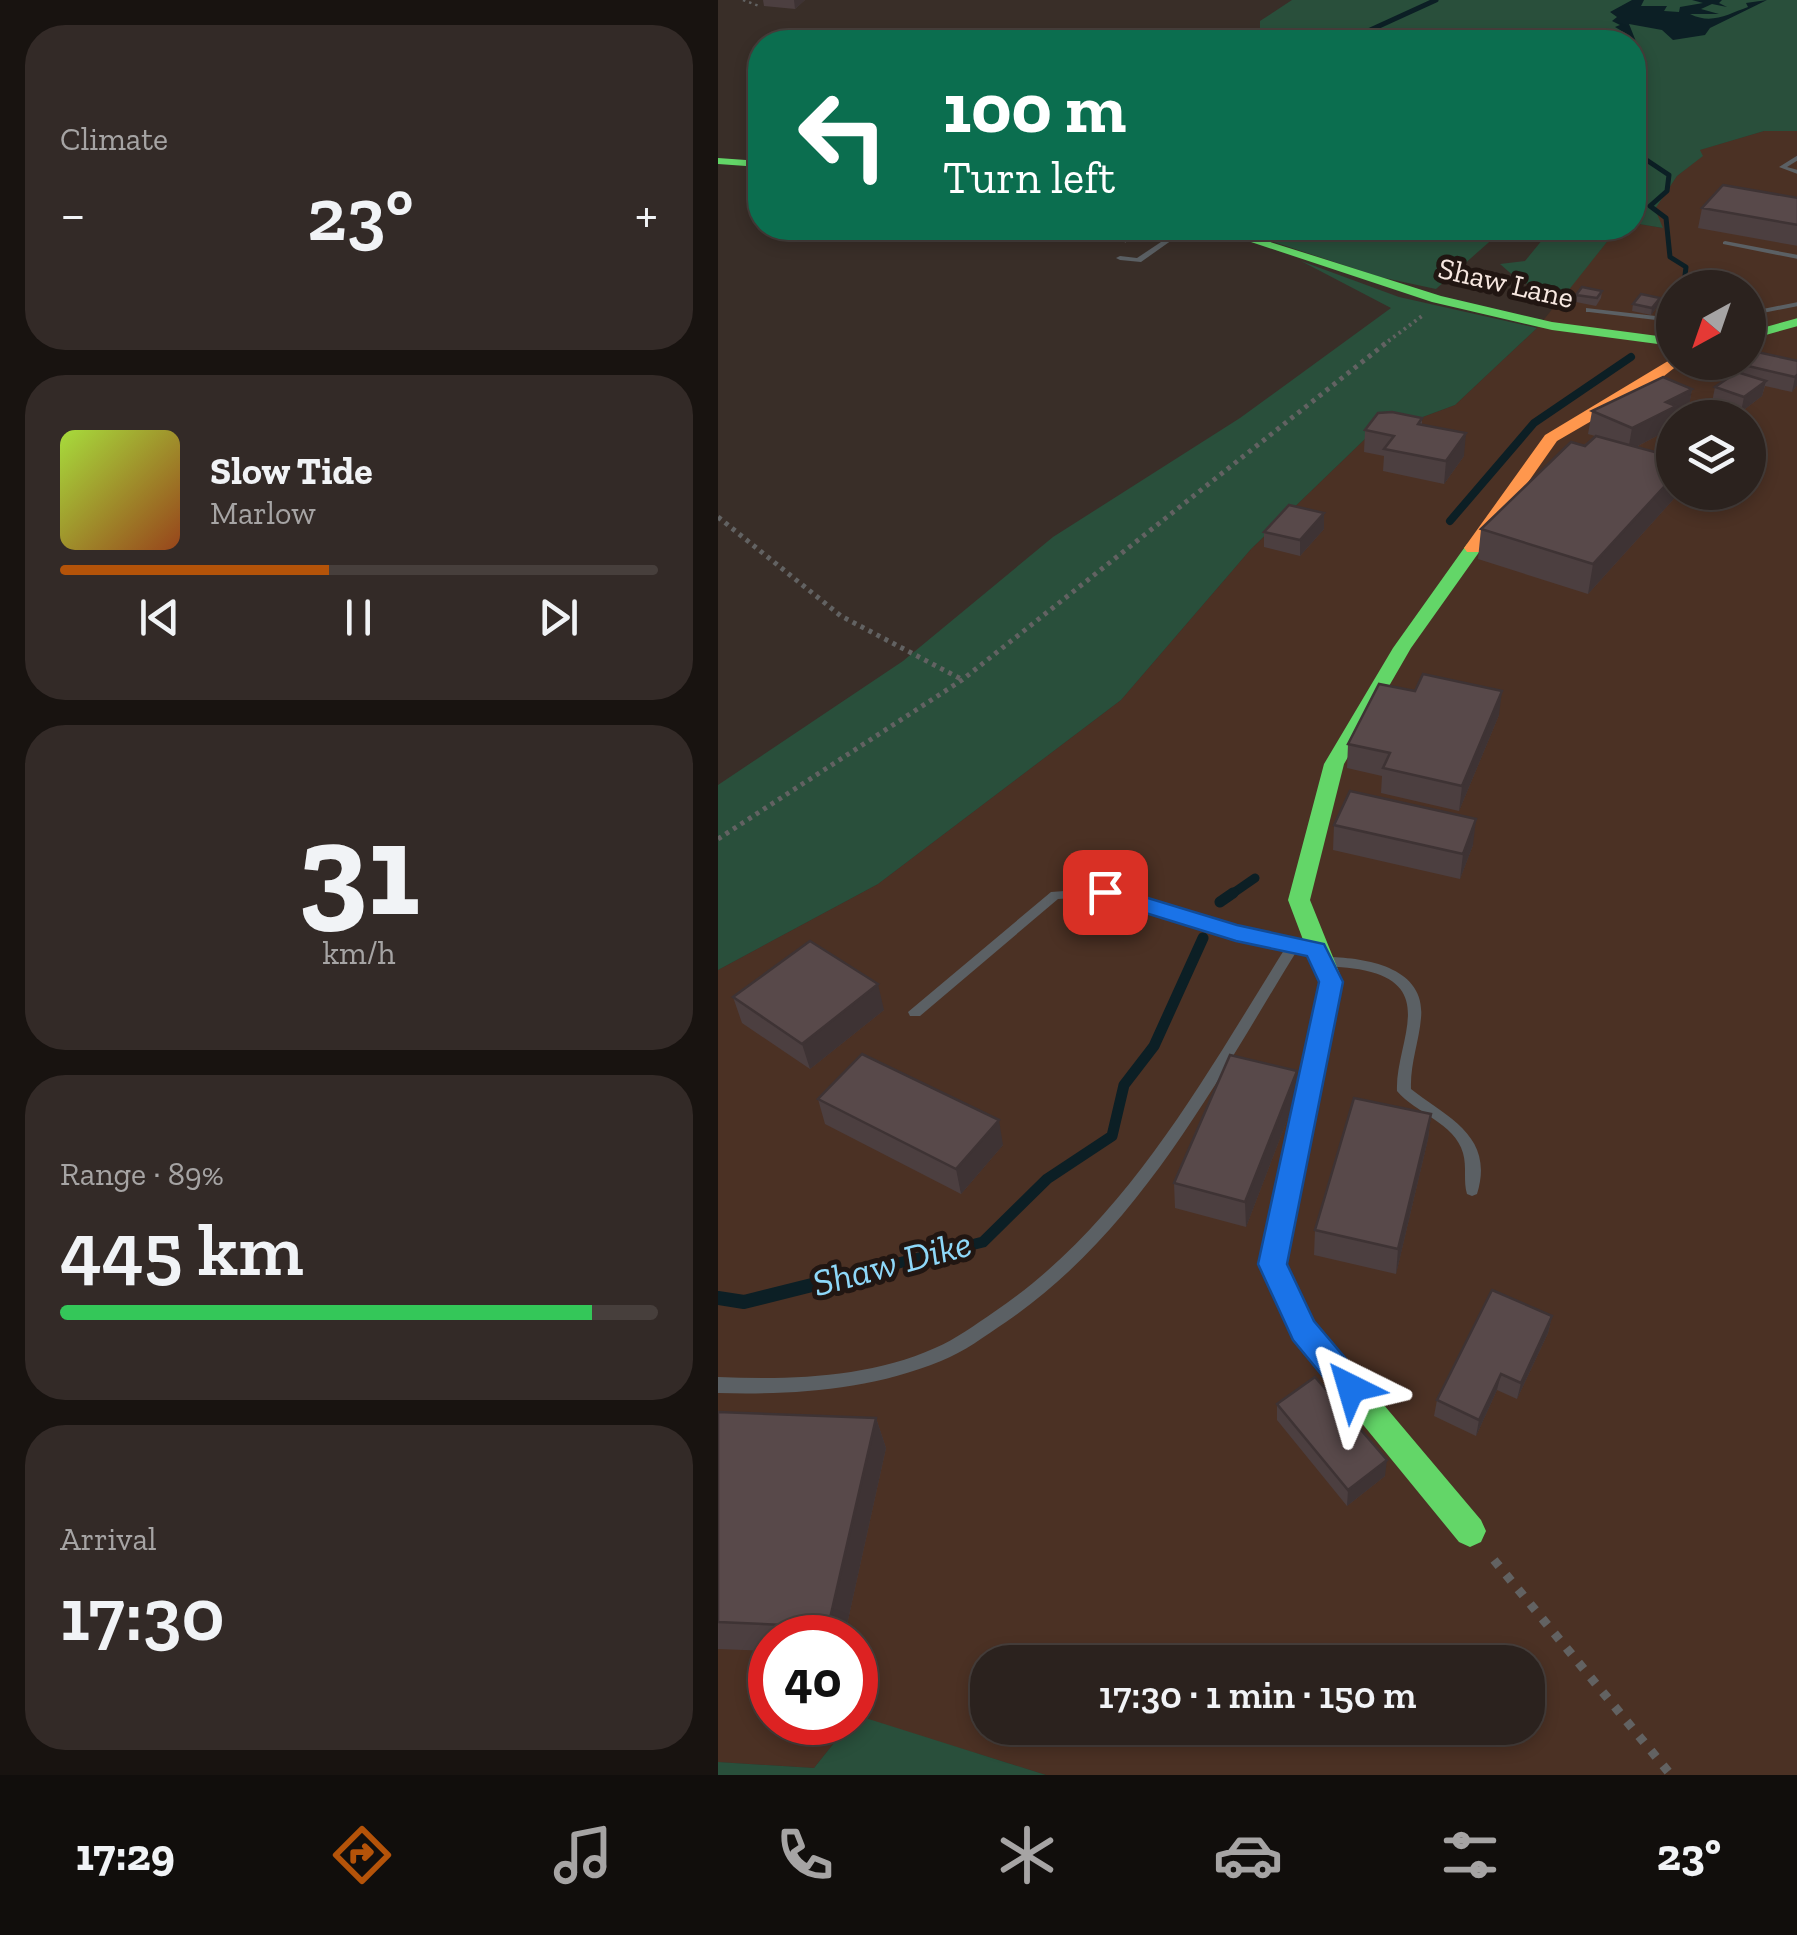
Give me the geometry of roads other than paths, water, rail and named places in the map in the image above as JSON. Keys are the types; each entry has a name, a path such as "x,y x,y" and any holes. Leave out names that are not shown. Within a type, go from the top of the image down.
{"street":[{"path":"718,161 748,163"},
{"name":"Shaw Lane","path":"1252,240 1443,301 1552,326 1656,340"},
{"path":"1766,331 1798,322"},
{"path":"1470,1531 1303,1330 1272,1264 1331,982 1311,952 1299,900 1334,764 1402,648 1552,438 1656,377"}],"lane":[{"path":"1798,158 1782,166 1798,172"},
{"path":"1120,258 1144,257 1169,240"},
{"path":"1725,243 1798,257"},
{"path":"1766,310 1798,304"},
{"path":"1588,310 1656,318"},
{"path":"915,1012 1055,895 1105,892 1236,933 1369,965 1408,990 1415,1002 1405,1058 1404,1091 1451,1120 1462,1133 1475,1163 1472,1190"},
{"path":"718,1385 817,1384 884,1372 938,1355 1010,1313 1069,1266 1122,1207 1214,1074 1311,952"}],"water":[{"path":"1632,0 1644,0 1641,6 1667,6 1664,11 1679,12 1680,7 1703,3 1692,0 1722,0 1719,3 1727,7 1712,4 1701,9 1719,14 1690,14 1706,19 1734,13 1748,7 1746,3 1767,0 1710,28 1705,35 1673,40 1662,30 1629,24 1631,30 1620,30 1615,27 1620,25 1612,21 1617,17 1610,12"}],"waterway":[{"path":"1370,30 1436,0"},
{"name":"Shaw Dike","path":"1646,160 1669,175 1667,191 1650,206 1666,218 1670,257 1686,270"},
{"name":"Shaw Dike","path":"1450,521 1534,423 1631,357"},
{"name":"Shaw Dike","path":"1229,896 1255,878"},
{"name":"Shaw Dike","path":"1220,902 1233,893"},
{"name":"Shaw Dike","path":"814,1284 983,1242 1047,1179 1112,1136 1124,1085 1154,1046 1203,938"},
{"name":"Shaw Dike","path":"718,1298 744,1302 824,1282"}]}
